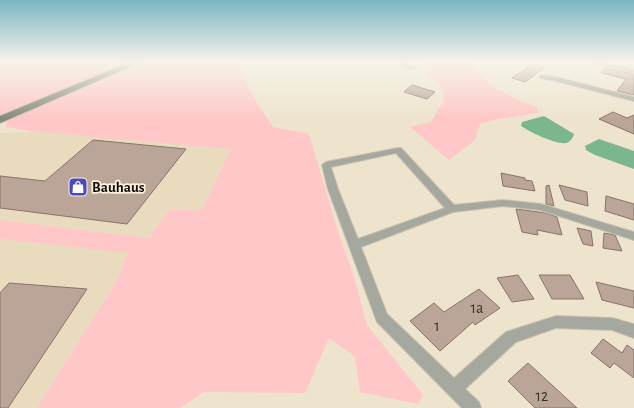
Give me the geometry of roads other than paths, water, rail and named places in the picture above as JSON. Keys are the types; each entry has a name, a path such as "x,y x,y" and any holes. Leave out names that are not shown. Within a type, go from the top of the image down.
{"street":[{"path":"0,120 92,81"},
{"path":"564,81 634,99"},
{"path":"452,209 398,150 326,164 333,189 382,318 455,388 473,408"},
{"path":"355,245 452,209 503,203 541,207 634,236"},
{"path":"455,388 511,337 556,322 612,324 634,331"}],"place":[{"name":"Bauhaus","path":"78,187"}]}
